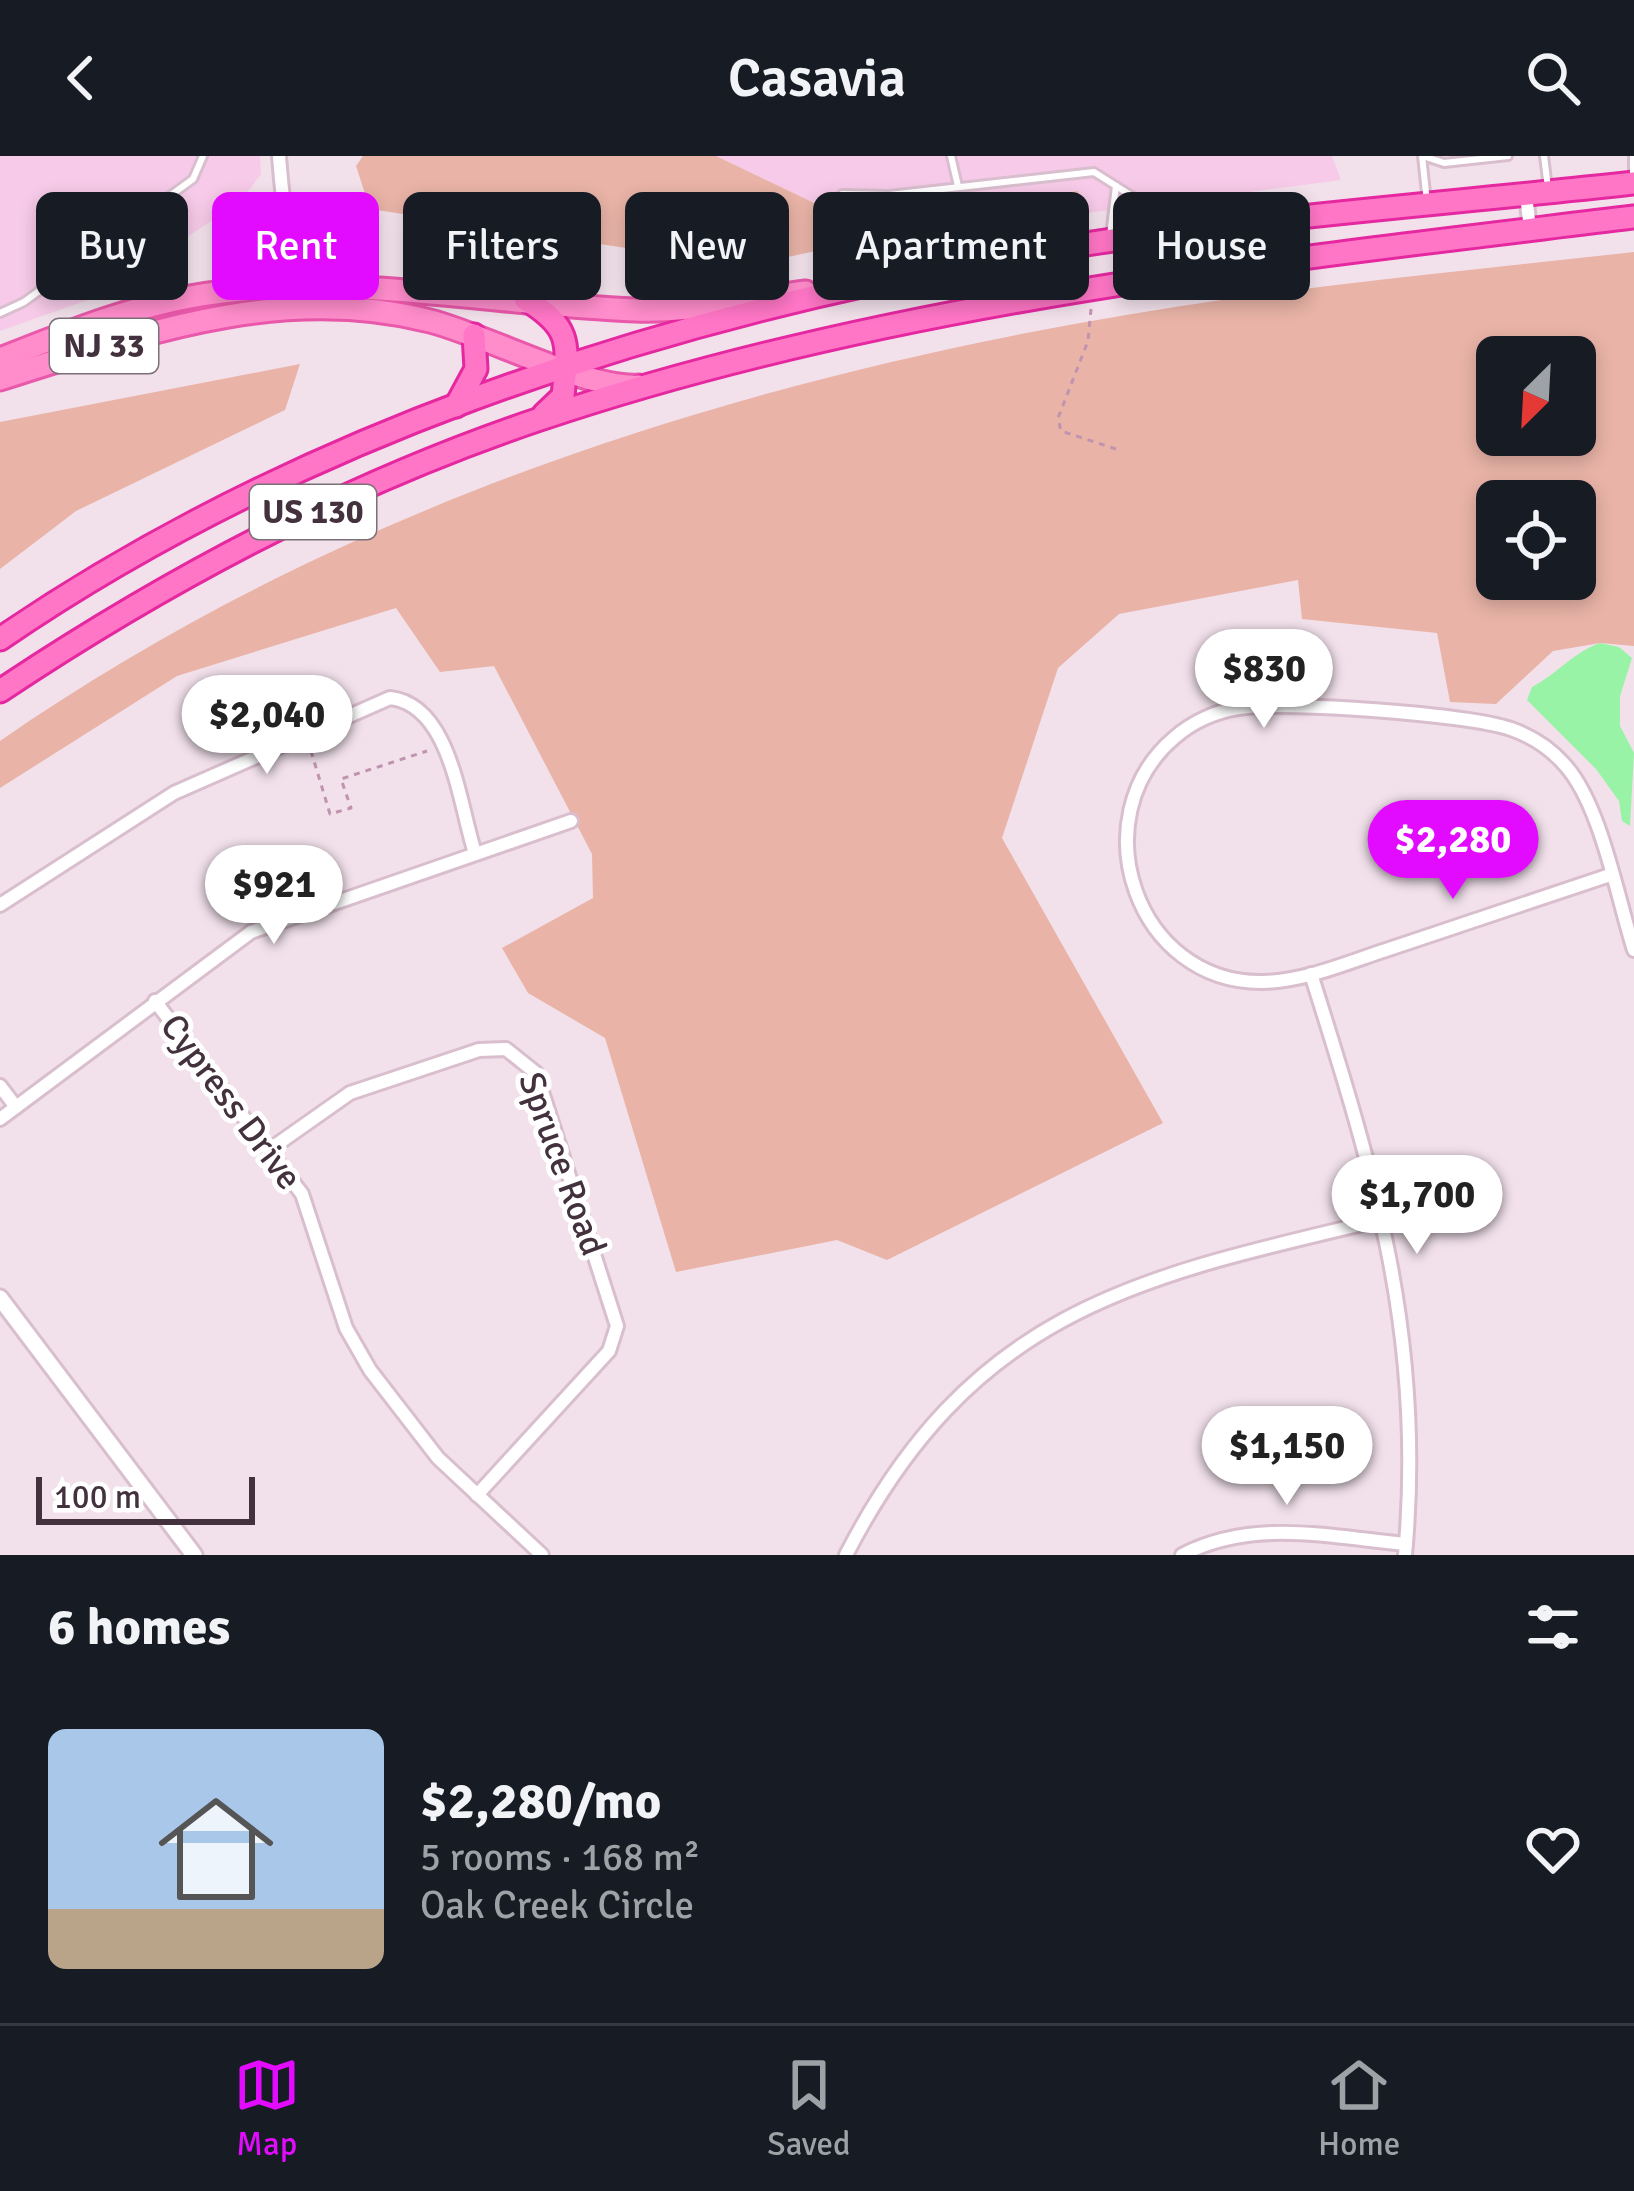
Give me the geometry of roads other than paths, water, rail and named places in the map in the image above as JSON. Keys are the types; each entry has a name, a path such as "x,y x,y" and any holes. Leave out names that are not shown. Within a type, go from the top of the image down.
{"highway":[{"name":"US 130","path":"1310,218 1634,183"},
{"name":"US 130","path":"0,691 119,615 257,539 400,473 540,419 651,385 818,339 1091,289 1634,217"},
{"name":"US 130","path":"1089,245 1113,240"},
{"path":"527,300 550,314 564,332 563,396 540,419"},
{"name":"US 130","path":"0,639 202,519 455,407 566,367 814,300"},
{"path":"455,407 476,369 474,335"}],"main road":[{"name":"NJ 33","path":"0,359 113,316 190,297 259,289 403,288"},
{"name":"NJ 33","path":"537,300 656,310 813,291"},
{"name":"NJ 33","path":"0,379 164,327 249,310 369,310 474,335 619,388 651,385"}],"street":[{"path":"279,156 286,223 300,250 334,273 403,287"},
{"path":"1530,230 1537,194"},
{"path":"0,905 174,793 390,698 416,704 434,724 475,853"},
{"path":"1610,874 1311,974 1262,982 1203,969 1167,945 1136,899 1126,834 1137,788 1175,736 1214,714 1255,706 1447,718 1516,730 1551,751 1579,783 1610,874 1634,950"},
{"path":"0,1119 226,947 277,919 571,821"},
{"path":"1182,1555 1215,1540 1268,1531 1406,1550 1409,1385 1384,1219 1311,974"},
{"name":"Cypress Drive","path":"155,1001 269,1150 310,1212 357,1350 438,1458 542,1555"},
{"name":"Spruce Road","path":"269,1150 350,1093 479,1050 506,1049 536,1073 617,1326 609,1352 477,1495"},
{"path":"0,1086 16,1107"},
{"path":"846,1555 880,1494 937,1420 999,1362 1062,1319 1184,1266 1384,1219"},
{"path":"0,1298 194,1555"}],"lane":[{"path":"0,313 24,302 193,179 203,156"},
{"path":"952,156 958,186"},
{"path":"1427,206 1423,156 1444,163 1508,156"},
{"path":"1537,194 1544,156"},
{"path":"1633,156 1634,183"},
{"path":"905,192 1094,172 1126,192"},
{"path":"1109,241 1116,186"}]}
